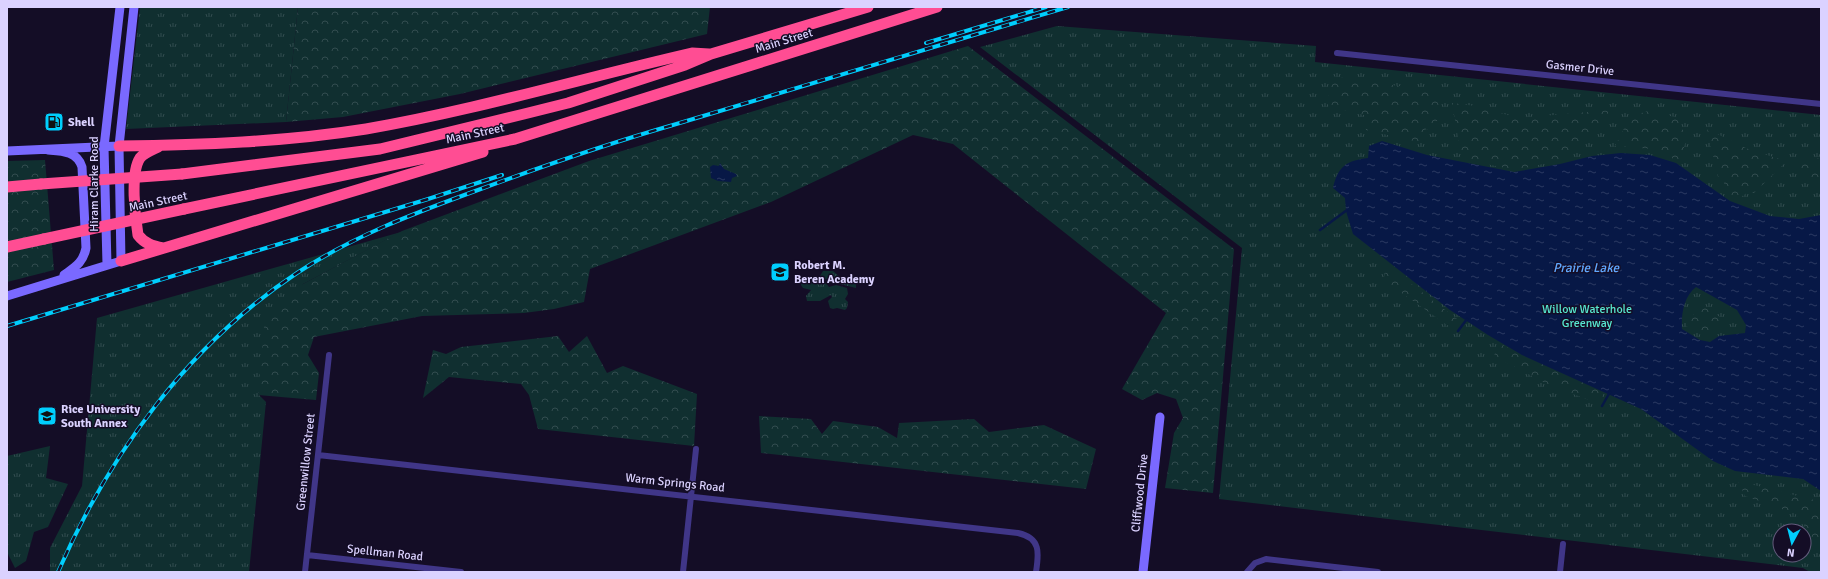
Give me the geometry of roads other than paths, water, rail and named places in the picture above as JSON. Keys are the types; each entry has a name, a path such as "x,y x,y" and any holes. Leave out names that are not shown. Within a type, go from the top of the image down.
{"highway":[{"name":"Main Street","path":"7,187 182,174 380,149 568,103 685,65 711,54 868,7"},
{"name":"Main Street","path":"7,247 515,139 937,7"},
{"path":"119,146 246,142 312,136 365,129 437,115 692,53 711,54"},
{"path":"121,261 479,154 536,133"},
{"path":"162,145 140,157 136,166 134,180 138,235 143,241 163,248"}],"main road":[{"name":"Hiram Clarke Road","path":"107,265 104,147 120,7"},
{"name":"Hiram Clarke Road","path":"121,261 119,146 134,7"},
{"path":"119,17 133,18"},
{"path":"7,151 119,146"},
{"path":"48,150 66,151 78,159 82,167 86,242 84,255 80,264 56,280"},
{"path":"7,296 121,261"},
{"name":"Cliffwood Drive","path":"1143,572 1160,417"}],"street":[{"name":"Gasmer Drive","path":"1337,53 1821,104"},
{"name":"Greenwillow Street","path":"305,572 329,355"},
{"path":"683,572 696,449"},
{"name":"Warm Springs Road","path":"318,456 1018,533 1030,537 1037,548 1036,572"},
{"path":"1560,572 1564,544"},
{"name":"Spellman Road","path":"307,555 461,572"},
{"path":"1247,572 1255,563 1266,559 1378,572"}],"water":[{"name":"Prairie Lake","path":"1382,141 1427,155 1514,172 1560,164 1592,156 1621,153 1650,155 1676,163 1730,201 1770,216 1799,219 1821,215 1821,491 1803,479 1735,471 1713,461 1641,409 1522,355 1450,310 1353,234 1346,211 1345,198 1333,188 1337,174 1344,166 1354,161 1368,158 1369,146","holes":["1696,287 1737,310 1746,325 1745,333 1719,336 1710,342 1700,340 1682,329 1684,306 1689,295"]},
{"path":"720,163 724,169 736,174 737,176 732,178 731,182 718,181 711,178 710,167 713,165 719,166"}],"waterway":[{"path":"1320,230 1347,210"},
{"path":"1458,331 1467,319"},
{"path":"1602,406 1610,392"}],"railway":[{"path":"926,43 1046,7"},
{"path":"58,572 102,485 128,444 156,405 187,368 221,333 258,302 297,273 318,260 385,226 502,181 575,156 648,132 1068,7"},
{"path":"7,326 425,200 502,175"}],"place":[{"name":"Shell","path":"54,122"},
{"name":"Robert M. Beren Academy","path":"780,272"},
{"name":"Rice University South Annex","path":"47,416"}],"park label":[{"name":"Willow Waterhole Greenway","path":"1587,316"}]}
